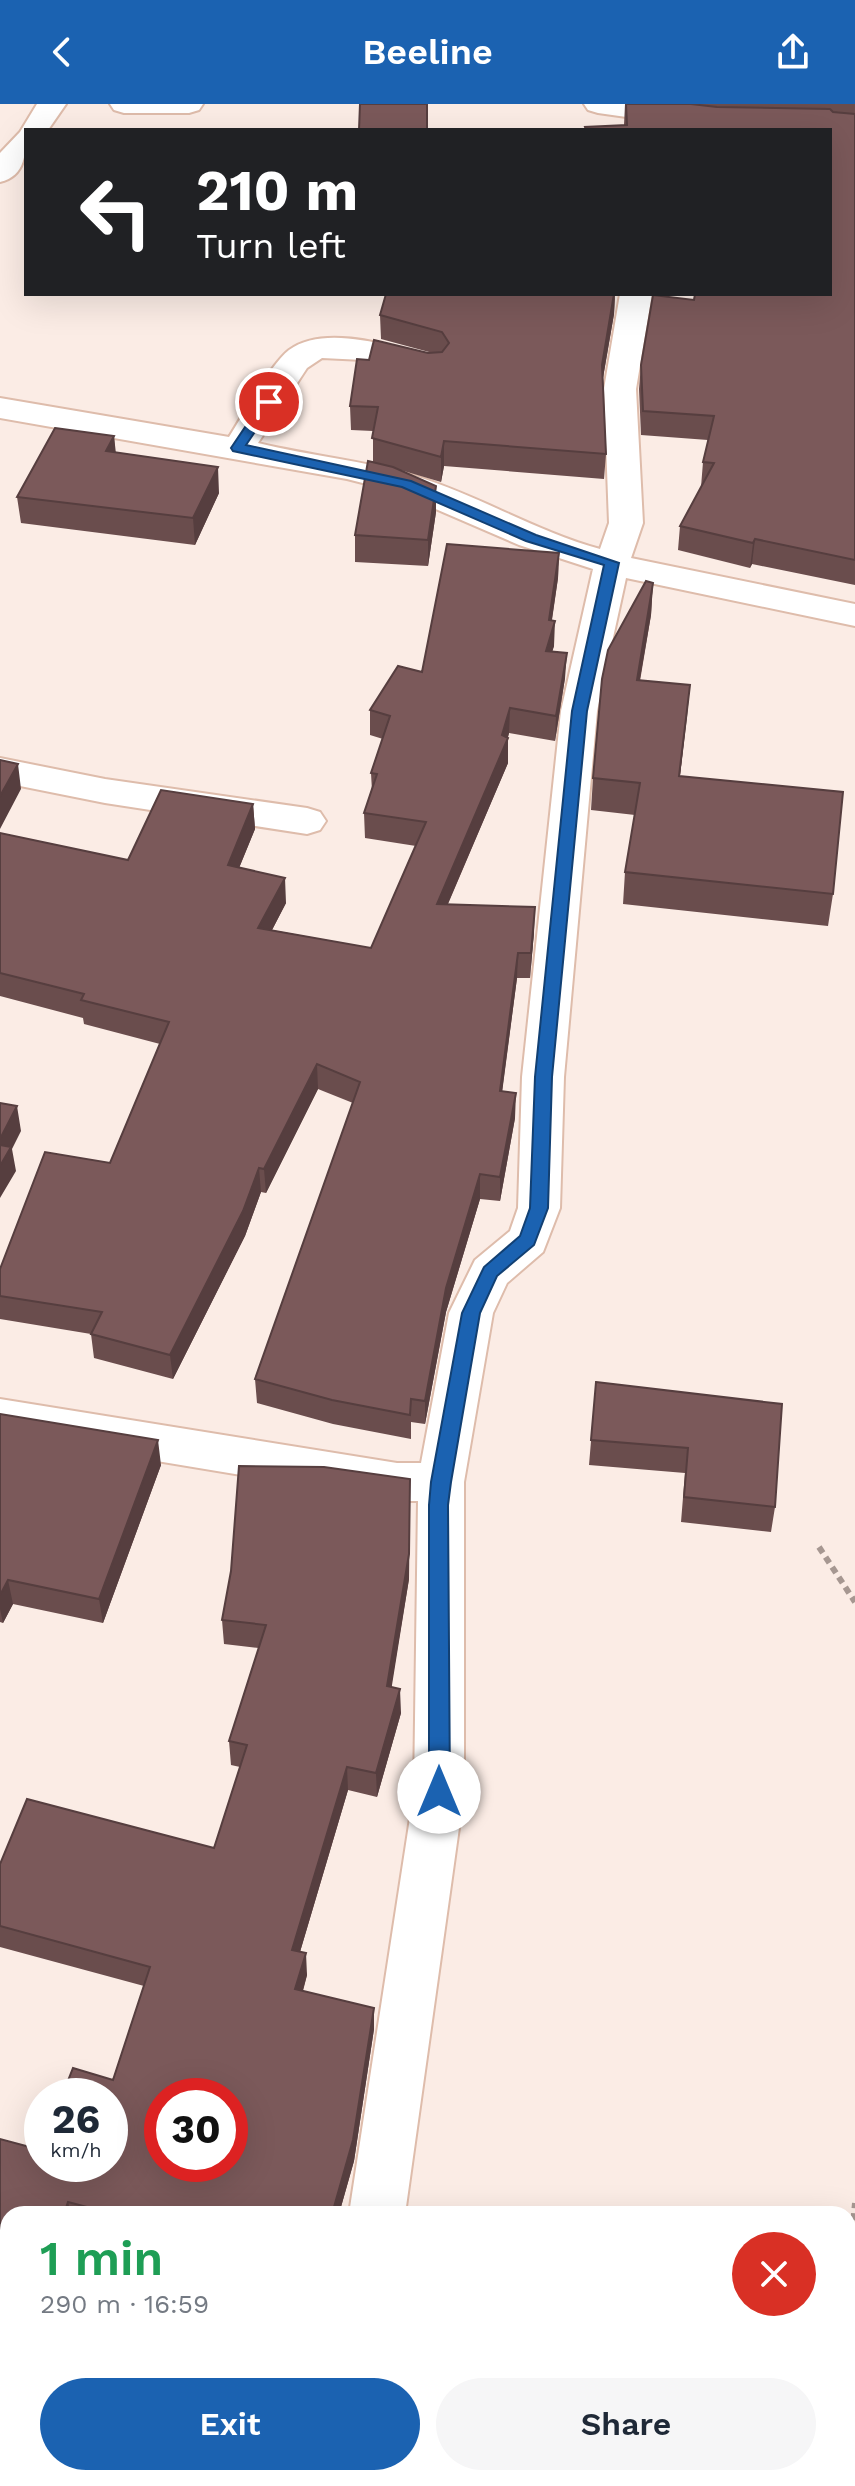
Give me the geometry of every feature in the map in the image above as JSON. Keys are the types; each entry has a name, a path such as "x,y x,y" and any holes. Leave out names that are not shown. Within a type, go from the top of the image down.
{"street":[{"path":"34,128 52,104"},
{"path":"124,104 189,104"},
{"path":"598,104 646,121 715,119"},
{"path":"0,173 24,142"},
{"path":"378,2206 439,1792 438,1505 441,1482 471,1313 490,1272 528,1240 539,1208 543,1077 579,711 612,563 626,523 620,389 636,296"},
{"path":"238,448 300,357 321,349 352,348 430,366"},
{"path":"0,408 238,448 406,484 531,538 612,563 855,615"},
{"path":"0,770 105,791 307,821"},
{"path":"0,1417 397,1482 441,1482"}],"path":[{"path":"819,1547 855,1602"}],"building":[{"path":"360,104 427,104 427,128 359,128"},
{"path":"626,104 830,109 855,114 855,560 755,539 753,543 680,526 714,463 703,462 714,416 643,411 641,365 653,296 694,300 695,296 832,296 832,128 585,127 627,125"},
{"path":"385,296 614,296 602,365 606,454 444,441 441,457 372,438 378,407 350,406 357,359 369,360 374,340 428,353 442,352 449,343 442,332 380,315"},
{"path":"55,428 114,436 106,451 218,467 193,518 17,497"},
{"path":"368,461 393,467 436,486 428,540 355,535"},
{"path":"447,544 559,553 549,620 555,621 546,651 567,653 556,716 510,708 502,735 508,738 437,904 535,907 531,953 518,953 500,1091 516,1093 500,1177 480,1174 446,1288 425,1401 411,1399 410,1415 332,1400 255,1379 360,1082 317,1064 264,1169 259,1168 243,1211 170,1355 91,1334 102,1312 0,1296 0,1269 45,1152 110,1163 169,1022 81,1000 84,994 0,973 0,833 128,860 161,790 253,804 228,865 285,878 258,928 371,948 426,822 364,813 377,774 371,773 390,716 370,710 398,666 422,672"},
{"path":"646,581 653,583 637,680 690,685 679,776 843,792 833,894 625,872 640,783 593,778 602,679 608,650"},
{"path":"0,760 18,764 0,796"},
{"path":"0,1103 17,1106 0,1139"},
{"path":"0,1145 11,1147 0,1166"},
{"path":"596,1382 782,1404 775,1507 684,1497 688,1448 591,1440"},
{"path":"0,1414 158,1440 99,1599 8,1580 0,1595"},
{"path":"239,1466 324,1467 410,1479 409,1554 387,1686 400,1689 376,1773 347,1767 292,1950 306,1953 295,1989 374,2008 353,2140 334,2206 83,2206 68,2202 67,2206 0,2206 0,2139 24,2145 24,2182 128,2182 128,2078 114,2078 150,1967 0,1926 0,1864 27,1799 214,1848 247,1745 229,1741 266,1625 222,1620 231,1571"},
{"path":"73,2068 106,2078 69,2078"}],"route":[{"path":"269,402 238,448 290,461 348,469 406,484 531,538 612,563 579,711 543,1077 539,1208 528,1240 490,1272 471,1313 441,1482 438,1505 439,1792"}]}
